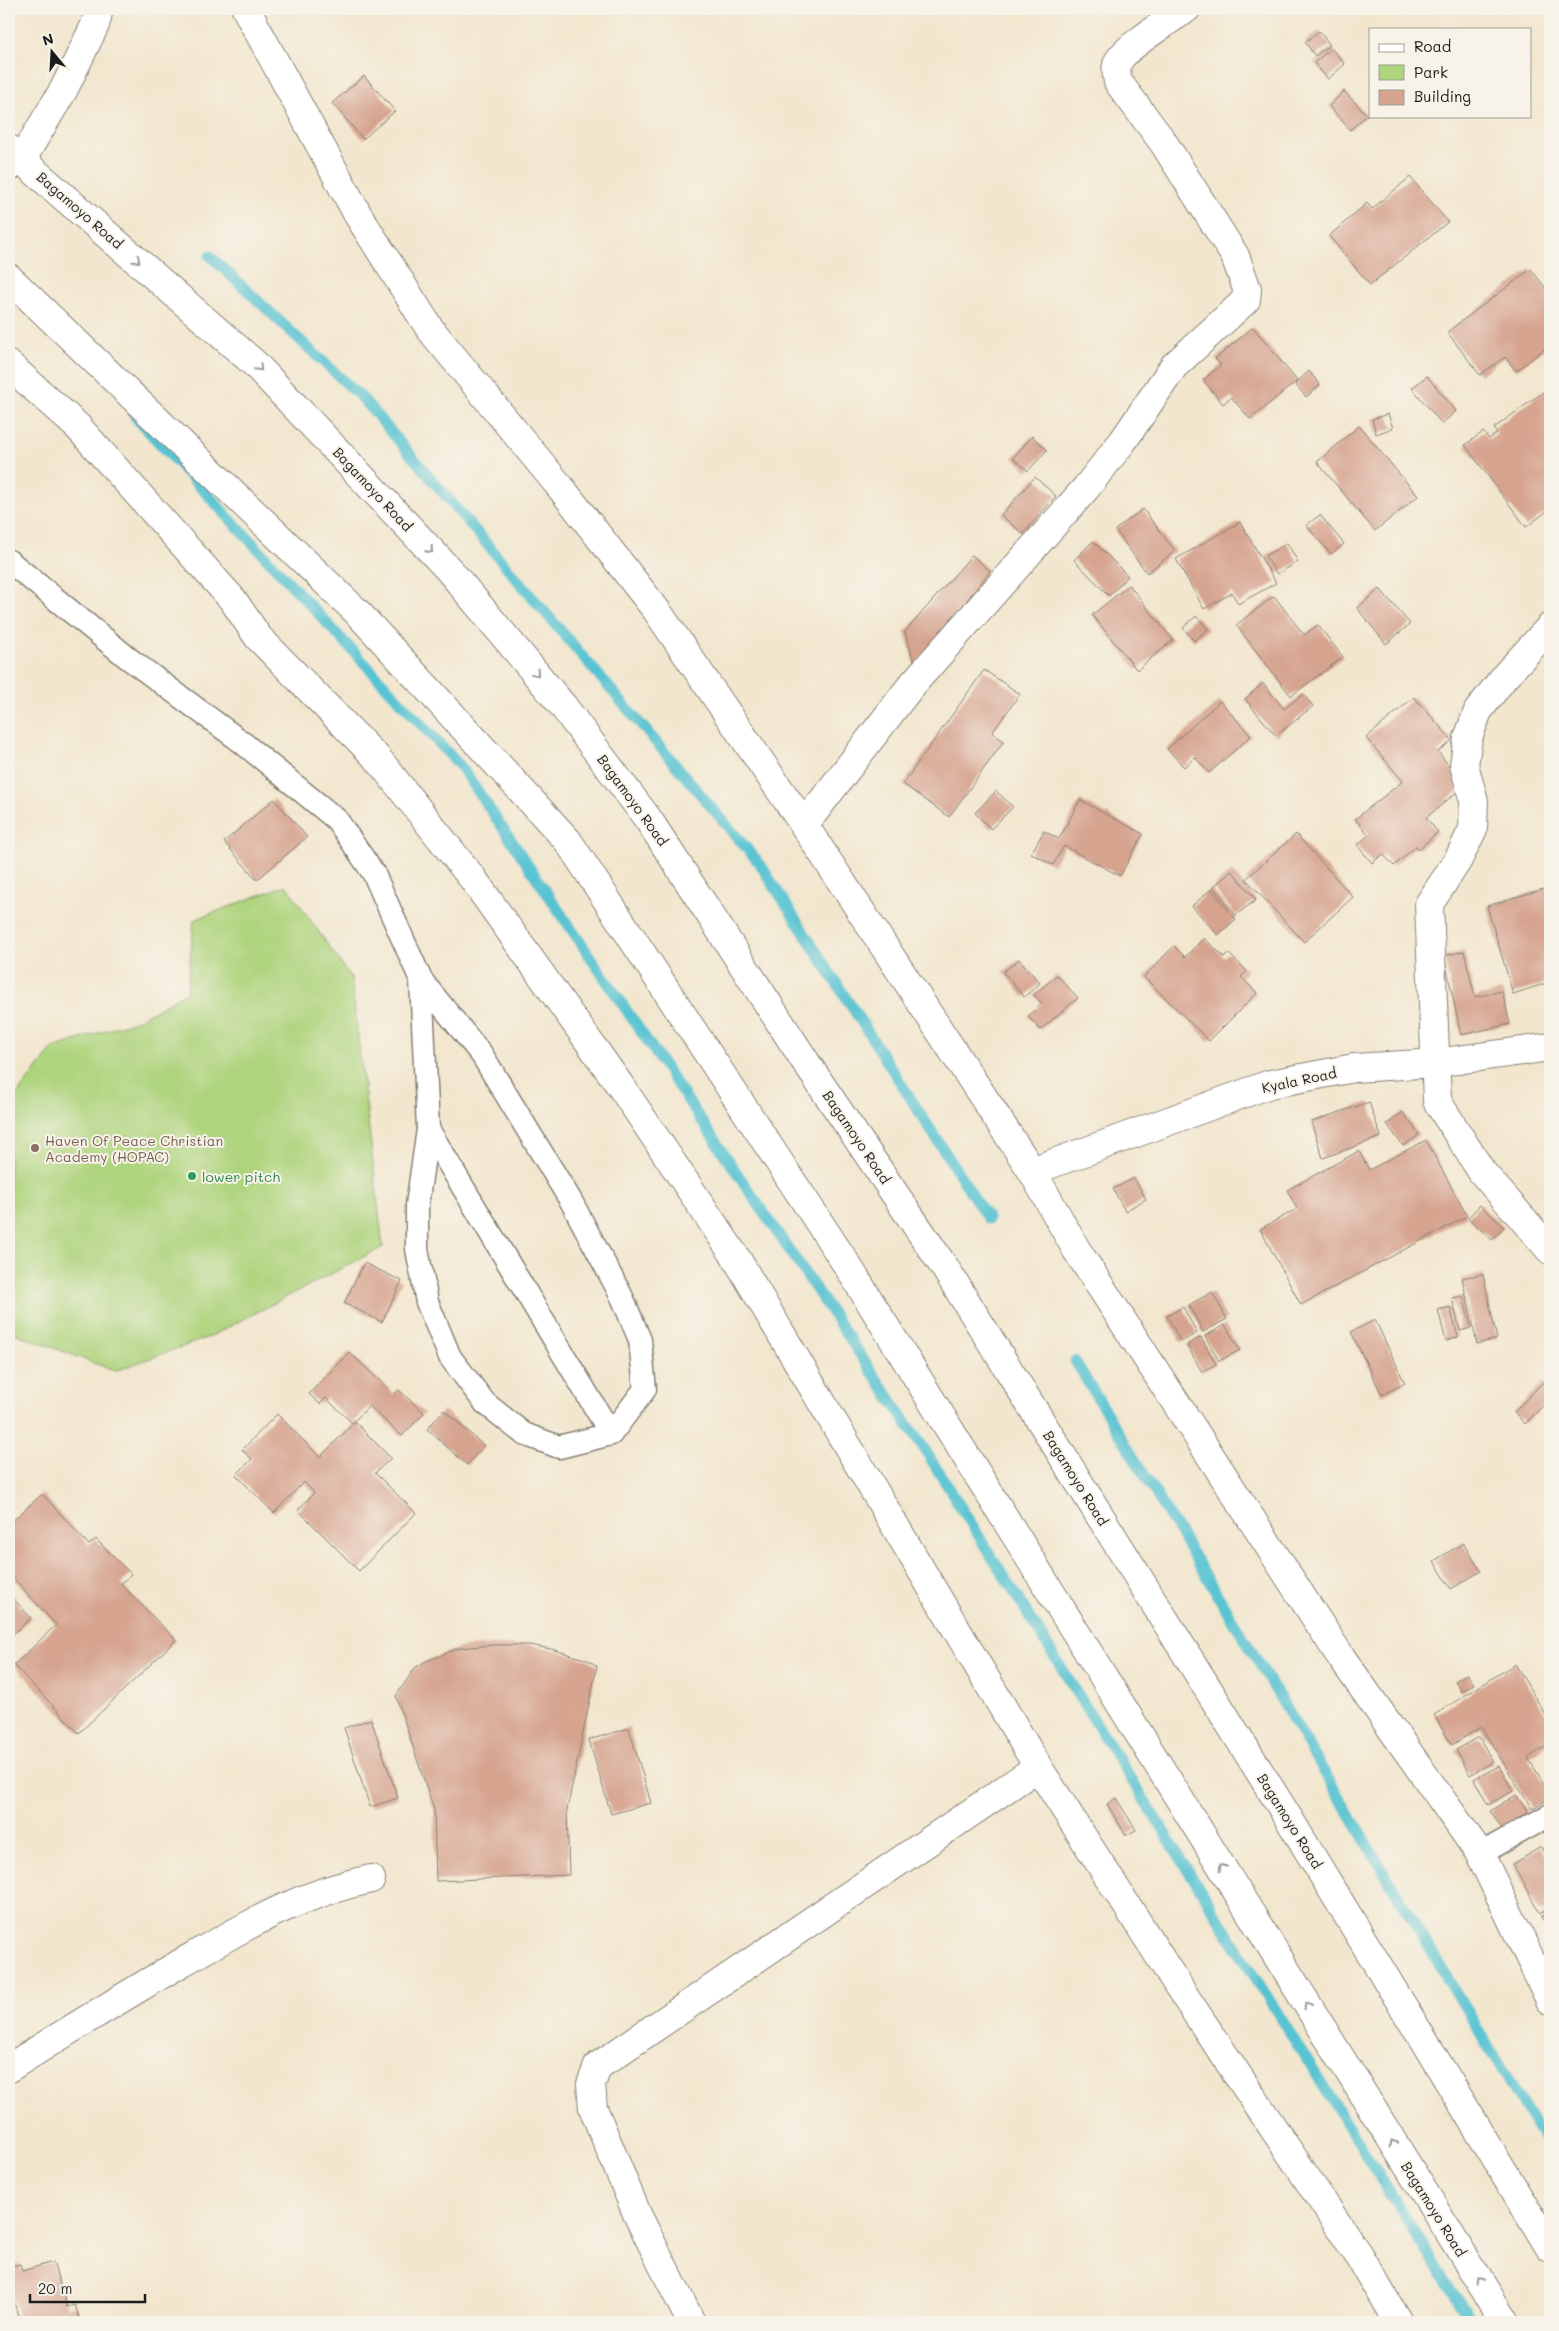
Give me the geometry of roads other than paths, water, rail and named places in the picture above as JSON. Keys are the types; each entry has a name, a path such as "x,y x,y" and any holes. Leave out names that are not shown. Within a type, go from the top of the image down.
{"main road":[{"path":"13,158 64,89 95,25 99,9"},
{"path":"246,9 358,215 430,329 555,480 657,611 804,825 1032,1171 1076,1249 1341,1657 1480,1854 1550,2000"},
{"path":"804,825 911,686 1086,488 1123,441 1174,366 1246,300 1248,289 1235,256 1163,142 1118,82 1116,74 1117,63 1128,49 1186,9"},
{"name":"Bagamoyo Road","path":"13,158 255,364 450,571 563,706 648,819 810,1067 947,1271 1286,1814 1550,2248"},
{"name":"Bagamoyo Road","path":"9,278 357,612 568,841 848,1268 1505,2322"},
{"path":"9,365 78,427 233,600 258,637 378,759 473,879 624,1091 735,1256 1038,1767 1186,1998 1357,2253 1398,2322"},
{"path":"1550,627 1505,676 1478,711 1468,738 1464,765 1474,801 1473,829 1458,860 1429,904 1437,1101 1482,1172 1550,1250"},
{"name":"Kyala Road","path":"1032,1171 1270,1084 1354,1068 1436,1064 1550,1047"},
{"path":"691,2322 637,2214 593,2108 591,2084 598,2066 1038,1767"},
{"path":"9,2068 111,2004 220,1941 296,1901 336,1886 371,1879"}],"lane":[{"path":"9,561 128,658 243,742 337,820 374,874 421,980 482,1055 571,1201 626,1305 640,1340 645,1389 611,1434 558,1447 524,1434 485,1403 450,1357 426,1302 418,1250 417,1206 428,1129 421,980"},
{"path":"428,1129 611,1434"},
{"path":"1480,1854 1550,1815"}],"waterway":[{"path":"210,256 363,399 760,864 988,1219"},
{"path":"135,417 462,768 925,1450 1471,2322"},
{"path":"1075,1361 1265,1673 1550,2150"}],"place":[{"name":"Haven Of Peace Christian Academy (HOPAC)","path":"35,1148"},
{"name":"lower pitch","path":"192,1176"}]}
